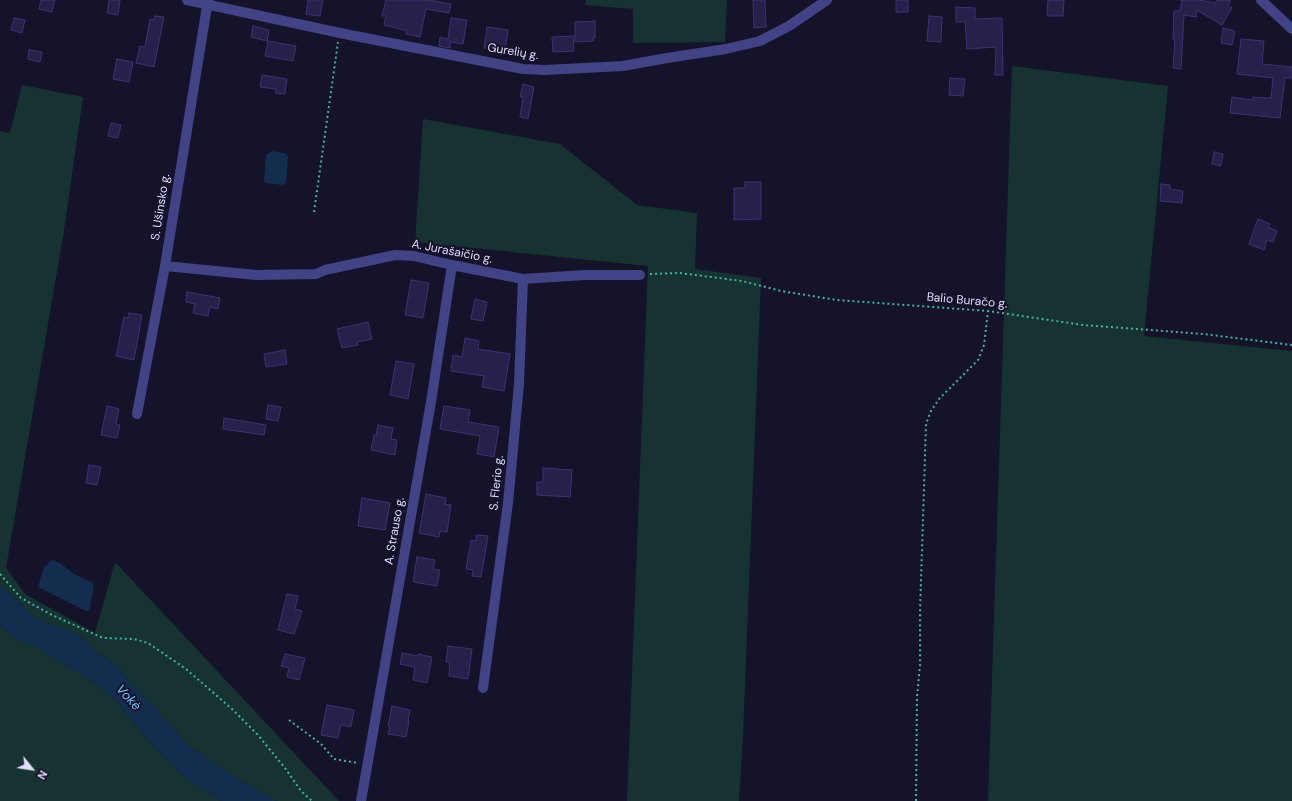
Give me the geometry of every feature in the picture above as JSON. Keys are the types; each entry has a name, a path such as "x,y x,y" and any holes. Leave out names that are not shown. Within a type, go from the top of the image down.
{"street":[{"name":"Gurelių g.","path":"187,0 208,2 340,33 523,69 545,70 623,66 726,49 760,41 789,26 827,0"},
{"path":"1261,0 1292,29"},
{"name":"S. Ušinsko g.","path":"137,414 165,266 208,2"},
{"name":"A. Jurašaičio g.","path":"165,266 256,275 316,274 325,270 395,255 414,256 523,279 585,275 640,275"},
{"name":"A. Strauso g.","path":"361,801 366,764 431,402 452,265"},
{"name":"S. Flerio g.","path":"483,688 509,495 519,384 523,279"}],"path":[{"path":"314,212 340,33"},
{"name":"Balio Buračo g.","path":"640,275 680,273 742,281 781,291 837,300 988,311 1084,326 1203,334 1292,345"},
{"path":"916,801 917,697 920,665 920,612 926,424 931,411 939,399 978,360 984,345 988,311"},
{"path":"0,574 21,598 52,615 103,638 134,639 148,643 186,669 232,709 257,734 285,768 301,791 312,801"},
{"path":"289,720 321,744 334,759 366,764"}],"green space":[{"path":"586,0 727,0 725,42 633,43 633,9 585,5"},
{"path":"1012,66 1168,86 1144,336 1292,351 1292,801 988,801"},
{"path":"22,85 83,97 64,231 6,568 25,594 95,633 115,562 339,801 276,801 209,761 189,746 114,664 91,647 81,637 72,632 38,620 0,585 0,131 10,133"},
{"path":"423,119 560,144 637,205 697,213 695,269 761,278 743,736 739,801 627,801 648,266 415,242"},
{"path":"0,625 17,639 36,647 91,680 114,698 156,749 187,779 222,801 0,801"}],"water":[{"path":"272,151 285,153 288,157 286,182 283,185 266,183 264,181 266,155"},
{"path":"52,560 60,563 74,574 92,582 94,586 89,611 86,611 38,587 44,567"},
{"name":"Vokė","path":"0,585 38,620 71,631 81,637 91,647 114,664 189,746 209,761 276,801 222,801 187,779 156,749 114,698 91,680 36,647 17,639 0,625"}],"building":[{"path":"41,0 55,0 52,12 39,9"},
{"path":"109,0 120,0 118,15 107,13"},
{"path":"308,0 323,0 320,16 306,14"},
{"path":"386,0 429,0 451,4 449,13 426,9 420,37 406,34 407,31 384,25 386,16 382,16"},
{"path":"753,0 765,0 766,27 754,28"},
{"path":"896,0 908,0 908,12 896,12"},
{"path":"1048,0 1064,0 1063,16 1047,16"},
{"path":"1180,0 1199,0 1215,3 1217,0 1231,0 1228,5 1232,8 1222,25 1197,10 1196,17 1184,15 1181,69 1173,68 1175,40 1173,40 1174,11 1180,11 1182,1"},
{"path":"956,7 975,8 975,19 1002,18 1003,75 995,75 996,47 967,49 965,22 956,22"},
{"path":"155,16 164,17 154,67 136,63 140,46 145,47 150,19 154,20"},
{"path":"929,16 942,17 941,42 927,41"},
{"path":"14,18 25,20 22,33 11,30"},
{"path":"451,18 467,20 463,44 450,42 450,48 439,46 440,37 448,39"},
{"path":"595,21 595,38 593,38 593,41 575,42 575,22"},
{"path":"253,26 269,30 267,41 251,37"},
{"path":"487,27 508,30 505,51 484,48"},
{"path":"1223,28 1235,31 1232,45 1221,43"},
{"path":"573,36 574,51 553,52 552,37"},
{"path":"1241,39 1264,41 1262,64 1292,67 1292,78 1285,78 1280,118 1230,113 1232,97 1253,100 1253,97 1271,98 1273,78 1237,74"},
{"path":"268,41 296,46 293,61 265,56"},
{"path":"29,50 42,52 40,62 28,59"},
{"path":"117,59 133,62 129,82 113,79"},
{"path":"262,75 287,79 285,94 275,93 276,89 260,87"},
{"path":"950,78 965,79 963,96 949,95"},
{"path":"523,84 534,87 528,119 520,117 523,97 520,97"},
{"path":"111,123 121,125 118,138 108,136"},
{"path":"1214,152 1223,154 1221,166 1212,164"},
{"path":"745,182 761,182 761,219 734,220 734,188 745,188"},
{"path":"1161,184 1170,185 1170,189 1183,191 1182,203 1160,201"},
{"path":"1258,219 1270,224 1268,227 1277,231 1273,242 1267,240 1264,250 1249,244"},
{"path":"411,280 429,283 423,318 405,315"},
{"path":"187,292 220,298 218,309 210,307 208,316 193,313 195,304 186,302"},
{"path":"475,299 487,302 483,321 471,319"},
{"path":"129,313 142,315 134,360 116,356 124,317 129,318"},
{"path":"368,322 372,339 357,342 358,345 342,348 337,329"},
{"path":"465,338 479,341 478,349 510,354 504,391 482,387 484,376 451,371 453,355 462,357"},
{"path":"285,350 287,364 266,367 264,354"},
{"path":"396,361 414,364 408,399 390,395"},
{"path":"268,405 281,407 278,421 266,419"},
{"path":"107,406 119,409 116,424 120,425 117,438 101,435"},
{"path":"444,406 470,410 468,422 499,427 494,457 477,454 480,436 440,429"},
{"path":"224,418 266,425 264,435 223,429"},
{"path":"378,425 393,428 391,439 397,440 395,455 371,450"},
{"path":"89,465 101,467 97,485 86,483"},
{"path":"543,468 572,470 570,497 537,495 537,482 543,482"},
{"path":"426,494 446,498 445,504 451,505 447,532 440,531 439,537 419,533"},
{"path":"362,498 390,503 385,530 358,526"},
{"path":"477,535 488,536 481,577 472,576 473,570 466,569 471,540 476,541"},
{"path":"417,557 435,560 433,569 440,570 437,586 413,582"},
{"path":"287,594 298,596 295,609 302,611 294,634 278,630"},
{"path":"448,646 472,649 468,679 449,676 450,662 446,662"},
{"path":"402,653 432,657 427,683 413,680 415,667 400,664"},
{"path":"285,654 305,658 299,680 287,677 289,668 281,666"},
{"path":"327,705 354,710 351,727 341,725 338,738 321,735"},
{"path":"392,706 410,710 406,737 388,734"}]}
